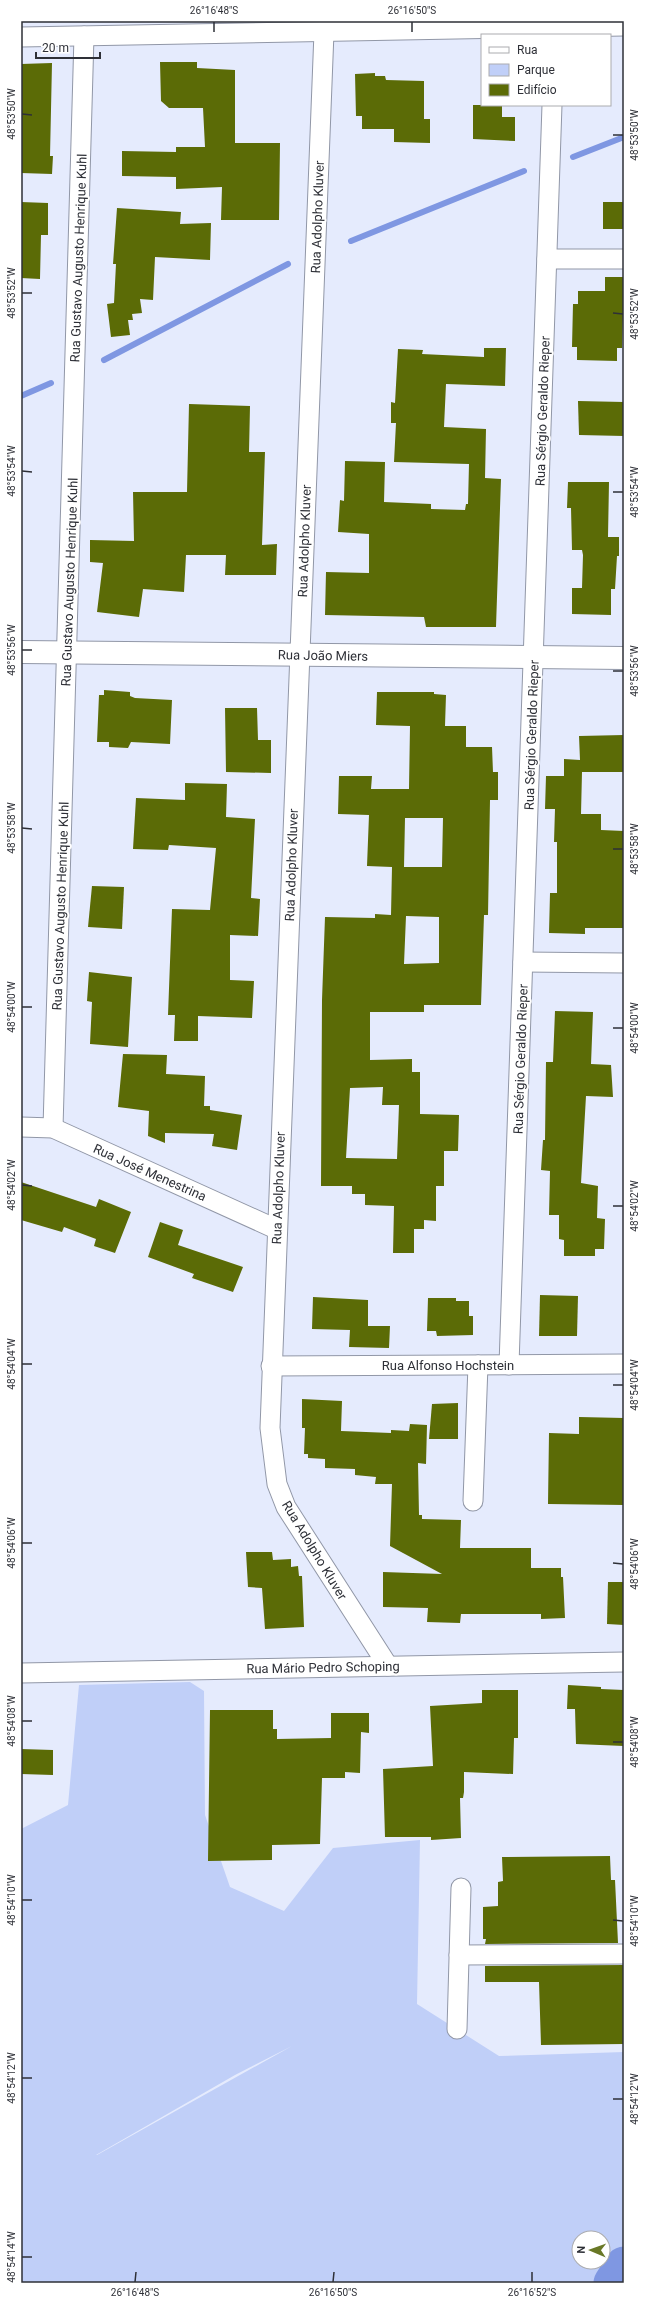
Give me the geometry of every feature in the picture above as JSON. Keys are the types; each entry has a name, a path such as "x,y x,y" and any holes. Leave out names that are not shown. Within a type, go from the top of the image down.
{"street":[{"path":"21,37 624,26"},
{"name":"Rua Adolpho Kluver","path":"324,32 276,1229 270,1428 277,1484 286,1507 388,1666"},
{"name":"Rua Gustavo Augusto Henrique Kuhl","path":"53,1128 84,36"},
{"name":"Rua Sérgio Geraldo Rieper","path":"509,1365 552,106"},
{"path":"547,259 624,259"},
{"name":"Rua João Miers","path":"21,652 624,658"},
{"path":"523,962 624,963"},
{"name":"Rua José Menestrina","path":"21,1127 53,1128 276,1229"},
{"name":"Rua Alfonso Hochstein","path":"271,1366 624,1364"},
{"path":"473,1501 478,1365"},
{"name":"Rua Mário Pedro Schoping","path":"21,1673 624,1662"},
{"path":"457,2029 461,1888"},
{"path":"459,1955 624,1954"}],"green space":[{"path":"190,1682 204,1691 205,1815 230,1887 284,1911 333,1848 420,1840 417,2004 499,2056 624,2052 624,2278 621,2283 21,2283 21,1829 68,1805 79,1685","holes":["292,2046 97,2155 235,2075"]}],"building":[{"path":"160,62 197,62 197,68 235,70 235,143 280,143 279,220 221,220 222,187 176,189 176,177 122,176 122,151 176,152 176,147 205,147 203,108 169,108 161,101"},
{"path":"52,63 50,156 53,156 52,174 21,173 21,64"},
{"path":"375,73 375,76 385,76 386,80 424,81 424,119 430,119 430,143 394,142 394,129 362,129 362,116 356,116 355,74"},
{"path":"473,105 502,106 502,117 515,117 515,141 473,139"},
{"path":"21,202 48,203 48,235 41,235 40,279 21,278"},
{"path":"603,202 624,202 624,229 603,229"},
{"path":"117,208 181,212 180,224 211,223 210,260 155,257 153,300 140,299 142,313 132,314 133,320 128,320 130,335 111,337 107,304 114,303 116,264 113,264"},
{"path":"605,277 624,277 622,348 617,348 617,361 577,360 577,347 572,347 573,304 578,304 578,291 605,291"},
{"path":"484,348 506,348 505,386 446,384 444,427 486,429 485,478 501,479 496,627 426,627 424,617 325,615 326,572 369,573 369,534 338,532 340,500 344,501 345,461 385,462 384,502 431,504 431,509 465,510 466,504 468,504 469,464 394,462 396,423 391,423 391,402 395,403 398,349 423,350 422,354 484,357"},
{"path":"578,401 624,402 624,436 579,435"},
{"path":"189,404 250,406 249,452 265,452 262,545 277,544 276,575 225,575 226,555 186,555 184,592 143,589 139,617 97,612 103,563 90,562 90,540 134,541 133,492 187,492"},
{"path":"568,482 609,482 608,537 619,537 619,556 617,556 615,589 611,589 611,615 572,614 572,588 582,588 583,555 582,550 572,550 571,508 567,508"},
{"path":"104,690 130,692 130,696 135,698 172,700 170,744 131,742 128,748 109,747 109,742 97,742 99,695 104,695"},
{"path":"377,692 434,692 434,694 446,695 445,726 466,726 466,747 492,747 493,772 498,772 498,800 490,800 488,915 484,915 481,1005 424,1005 424,1012 370,1012 370,1060 412,1059 412,1072 420,1072 420,1114 459,1115 458,1151 444,1151 444,1186 436,1186 436,1221 424,1220 424,1229 414,1229 414,1253 393,1253 394,1206 365,1205 365,1194 352,1194 352,1186 321,1186 322,1000 325,917 375,918 375,914 391,915 392,867 367,866 369,815 338,814 339,776 372,776 371,789 409,789 410,726 376,725","holes":["405,818 443,818 442,867 404,867","406,916 439,917 439,963 404,964","383,1087 382,1105 399,1105 397,1159 346,1158 350,1088"]},
{"path":"225,708 257,708 258,740 271,740 271,773 226,772"},
{"path":"624,735 624,772 582,772 581,814 601,814 601,830 624,831 624,928 585,928 585,934 549,933 550,893 557,893 557,842 554,842 555,809 545,809 546,776 564,776 564,759 580,760 579,736"},
{"path":"185,783 227,784 226,817 255,819 251,898 260,899 258,936 230,935 230,980 254,981 252,1018 198,1016 198,1041 174,1041 175,1015 168,1015 172,909 210,910 216,848 169,845 168,850 133,849 136,798 185,800"},
{"path":"92,886 124,887 122,929 88,927"},
{"path":"89,972 132,977 128,1047 90,1044 92,1002 87,1001"},
{"path":"555,1011 593,1012 591,1064 611,1065 613,1097 586,1096 581,1183 598,1186 597,1218 605,1219 604,1249 595,1249 595,1256 564,1256 564,1240 559,1239 559,1215 549,1215 550,1171 541,1170 543,1140 545,1140 546,1062 553,1062"},
{"path":"123,1054 167,1055 166,1074 205,1076 204,1106 210,1106 210,1110 242,1115 237,1150 212,1146 214,1134 165,1133 165,1143 148,1136 149,1111 118,1107"},
{"path":"21,1182 96,1207 99,1199 131,1212 115,1253 94,1246 96,1239 64,1227 62,1232 21,1220"},
{"path":"160,1222 183,1230 178,1245 243,1267 233,1292 192,1278 194,1274 148,1257"},
{"path":"540,1295 578,1296 577,1336 539,1336"},
{"path":"313,1297 368,1300 368,1326 390,1326 389,1348 349,1347 350,1330 312,1329"},
{"path":"428,1298 456,1298 456,1301 469,1301 469,1316 473,1316 473,1335 437,1336 436,1331 427,1331"},
{"path":"302,1399 342,1401 341,1431 391,1433 391,1430 409,1431 410,1424 427,1425 426,1464 418,1463 419,1515 422,1515 422,1519 461,1520 460,1548 531,1548 531,1568 561,1568 561,1577 563,1577 565,1618 541,1619 541,1614 461,1614 460,1623 427,1622 428,1608 383,1607 383,1572 442,1574 390,1546 392,1484 375,1484 376,1477 355,1475 355,1469 325,1468 325,1459 308,1458 308,1454 304,1454 305,1428 302,1428"},
{"path":"458,1403 458,1439 429,1439 432,1404"},
{"path":"579,1417 624,1418 624,1505 548,1504 549,1433 579,1434"},
{"path":"246,1552 272,1552 273,1560 291,1559 291,1567 298,1566 299,1576 302,1576 304,1627 265,1629 262,1588 248,1587"},
{"path":"608,1582 624,1582 624,1625 607,1624"},
{"path":"568,1685 624,1690 624,1746 576,1744 575,1709 567,1709"},
{"path":"482,1690 518,1690 518,1738 514,1738 513,1774 464,1772 464,1792 463,1798 460,1798 461,1838 431,1840 431,1837 385,1837 383,1769 433,1766 430,1706 482,1703"},
{"path":"210,1710 273,1710 273,1729 277,1729 277,1739 331,1738 331,1713 369,1713 369,1733 361,1732 360,1773 345,1772 345,1778 322,1778 320,1844 272,1845 272,1860 208,1861"},
{"path":"21,1749 53,1750 53,1775 21,1774"},
{"path":"610,1856 611,1880 615,1880 618,1943 485,1944 486,1939 483,1939 483,1907 498,1906 498,1882 503,1881 502,1857"},
{"path":"624,1965 624,2044 541,2045 539,1982 485,1982 485,1966"}],"waterway":[{"path":"573,157 624,137"},
{"path":"351,241 524,171"},
{"path":"104,360 288,264"},
{"path":"21,396 51,383"},
{"path":"613,2283 624,2266"}]}
